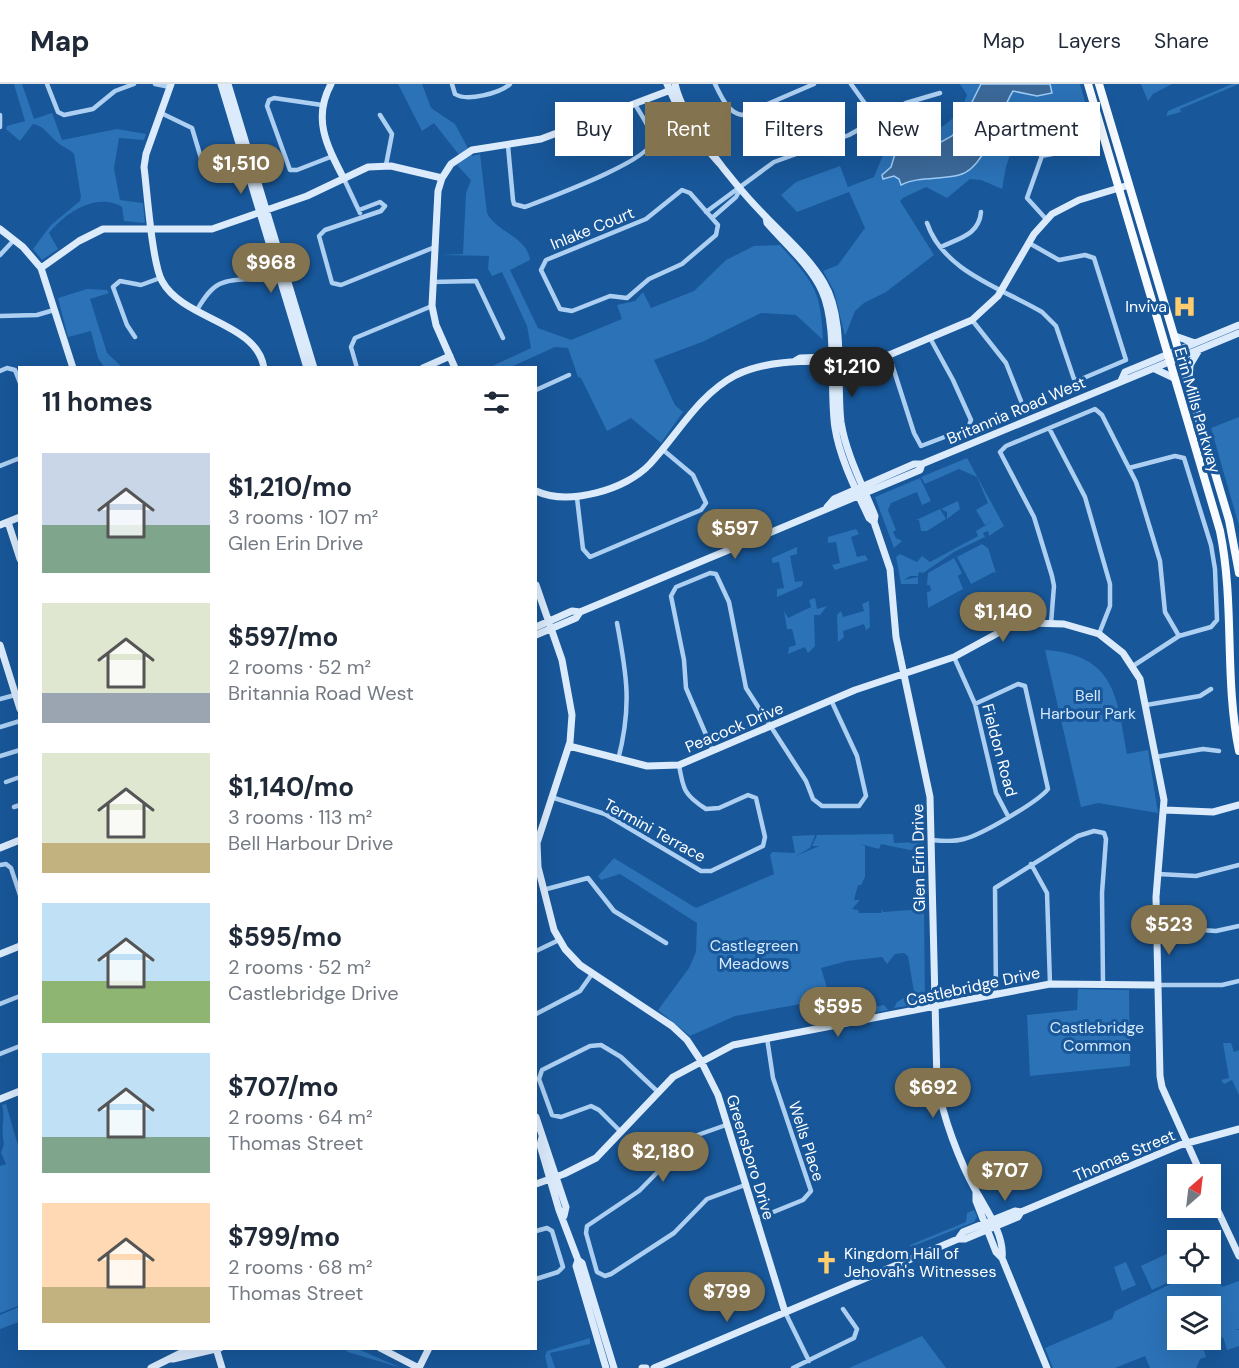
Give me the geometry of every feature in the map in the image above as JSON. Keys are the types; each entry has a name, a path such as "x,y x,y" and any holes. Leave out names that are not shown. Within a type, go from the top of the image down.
{"main road":[{"name":"Erin Mills Parkway","path":"1088,84 1220,531 1226,561 1230,697 1239,751"},
{"name":"Erin Mills Parkway","path":"1099,84 1232,530 1239,573"}],"street":[{"path":"48,84 58,112 64,115 93,109 115,91 134,84"},
{"path":"155,84 170,85 146,153 144,166 160,278 174,296 254,344 263,366"},
{"path":"221,84 313,366"},
{"path":"228,84 306,366"},
{"path":"331,84 322,105 322,132 362,218"},
{"path":"452,84 455,94 466,98 503,89 510,84"},
{"path":"715,84 725,103 735,114 742,115 814,84"},
{"path":"850,84 863,102"},
{"path":"454,366 436,325 432,306 438,191 442,178 454,160 482,147 508,146 541,139 634,104 672,86"},
{"name":"Glen Erin Drive","path":"672,86 686,125 715,161 720,163 766,217 772,220 797,254 823,281 831,298 836,436 861,491 869,518 874,522 890,569 895,629 928,782 932,840 934,1008 938,1092 976,1193 981,1197 996,1252 1002,1258 1047,1368"},
{"path":"908,102 940,93"},
{"path":"322,105 274,98 267,103 290,170 297,170 333,156"},
{"path":"508,146 514,204 525,207 617,170 649,148 652,143 651,135 634,104"},
{"path":"161,113 190,125 204,168"},
{"path":"0,115 0,127"},
{"path":"380,115 392,134 386,165"},
{"path":"706,212 774,162 857,130"},
{"path":"1041,156 1063,152 1065,146 1047,147 1041,156 1027,198 1046,219"},
{"path":"41,268 79,241 103,229 212,229 315,193 368,167 386,165 442,178"},
{"path":"537,494 577,498 598,492 630,478 647,467 699,404 726,381 757,367 795,361 866,361 889,355 972,320 990,306 1046,219 1066,205 1130,185"},
{"path":"712,218 736,197 741,188"},
{"name":"Inlake Court","path":"682,190 690,193 706,212 718,225 716,235 682,264 649,279 627,298 601,297 568,312 556,305 541,270 546,260 646,219 682,190"},
{"path":"359,210 377,202 384,204 381,211 325,230 319,236 332,283 341,285 435,247"},
{"path":"941,247 976,230 981,212"},
{"path":"927,223 951,261 1002,289 1052,321 1074,379 1079,380 1126,360 1094,258 1086,255 1059,260 1029,243"},
{"path":"0,229 41,268 72,366"},
{"path":"0,255 14,240"},
{"path":"135,337 127,325 113,287 120,280 141,285 160,278"},
{"path":"197,310 212,287 237,279 255,279"},
{"path":"432,282 476,281 503,338"},
{"path":"356,366 351,347 355,338 432,306"},
{"path":"0,315 37,315 54,310"},
{"path":"972,320 1008,366 1021,401"},
{"name":"Britannia Road West","path":"1197,347 1239,325"},
{"name":"Britannia Road West","path":"1121,381 1125,372 1169,359 1239,333"},
{"path":"1175,336 1197,347 1190,365 1189,383"},
{"path":"889,355 914,433 921,446 930,445 968,428 971,420 930,338"},
{"path":"428,366 450,356"},
{"name":"Britannia Road West","path":"537,635 572,611 580,612 861,491 920,470 922,464 1155,369 1169,359"},
{"path":"0,371 7,368 15,370 18,378"},
{"path":"1155,369 1174,378"},
{"path":"537,390 569,375"},
{"path":"1051,623 1054,595 1052,576 1034,517 1000,452 1006,446 1090,410 1099,411 1136,482 1160,561 1165,612 1179,636"},
{"path":"1049,428 1085,498 1110,584 1110,606 1099,634 1116,646 1133,666 1142,687 1146,705 1165,810 1158,874 1156,927 1160,1076 1196,1164"},
{"path":"577,498 583,549 590,557 701,510 706,503 693,475 662,449"},
{"path":"1129,468 1180,455 1186,462 1215,569 1217,620 1211,627 1179,636 1133,666"},
{"path":"0,466 18,459"},
{"path":"0,525 18,518"},
{"path":"8,522 18,553"},
{"path":"713,751 686,688 684,660 671,596 676,587 710,573 719,578 729,602 746,687 806,781 816,802 822,806 859,806 866,796 857,756 831,700"},
{"name":"Greensboro Drive","path":"537,588 562,660 572,729 569,746 537,843 539,891 559,940 571,957 592,974 672,1026 687,1040 701,1061 716,1089 785,1312"},
{"path":"616,623 626,669 628,713 618,760"},
{"name":"Peacock Drive","path":"569,746 646,766 679,765 864,686 954,657 1009,627 1051,623 1076,626 1099,634"},
{"name":"Britannia Road West","path":"537,627 550,625"},
{"path":"0,645 4,670 18,703"},
{"name":"Fieldon Road","path":"954,657 975,704 996,793 1008,816"},
{"path":"932,840 964,839 981,833 1048,789 1026,689 1018,684 975,704"},
{"path":"1146,705 1200,696 1211,689"},
{"path":"0,699 15,695"},
{"path":"0,727 18,722"},
{"path":"1156,757 1203,748 1219,751"},
{"path":"0,756 18,751"},
{"name":"Termini Terrace","path":"551,797 605,814 701,871 707,872 764,846 765,837 756,798 748,795 719,808 706,809 686,794 682,786 679,765"},
{"path":"6,782 18,778"},
{"path":"1165,810 1213,812 1239,805"},
{"path":"996,995 995,888 1085,832 1098,831 1104,833 1106,839 1102,893 1103,984"},
{"path":"0,848 18,841"},
{"path":"0,865 6,864 11,868 18,889"},
{"path":"1031,864 1047,893 1050,984"},
{"path":"1158,874 1196,876 1239,865"},
{"path":"539,891 588,879 614,910 666,943"},
{"path":"1156,927 1216,931 1239,926"},
{"path":"537,951 559,940"},
{"path":"0,954 18,947"},
{"path":"537,1013 580,991 592,974"},
{"path":"1157,985 1222,985 1239,981"},
{"name":"Castlebridge Drive","path":"537,1184 596,1158 673,1077 733,1046 1050,984 1157,985"},
{"path":"0,1004 18,997"},
{"name":"Wells Place","path":"756,1219 803,1200 811,1191 773,1078 767,1038"},
{"path":"621,1132 599,1110 591,1106 561,1116 552,1115 539,1079 542,1070 590,1046 601,1045 626,1061 658,1092"},
{"path":"0,1054 18,1047"},
{"path":"0,1099 18,1092"},
{"path":"537,1120 542,1137 540,1145 553,1178 578,1260 582,1263 614,1368"},
{"path":"726,1125 692,1137 639,1191 588,1226 586,1233 597,1272 605,1276 611,1274 674,1233 707,1199 745,1185"},
{"name":"Thomas Street","path":"654,1368 958,1239 965,1239 1015,1211 1021,1212 1187,1143 1239,1129"},
{"path":"1221,1218 1239,1256"},
{"path":"537,1231 547,1228 552,1231 563,1267 558,1272 537,1279"},
{"path":"578,1260 576,1266 606,1368"},
{"path":"793,1368 851,1340 856,1334 848,1314 843,1309"},
{"path":"785,1312 809,1361"},
{"path":"152,1368 193,1350"},
{"path":"171,1359 182,1359 214,1350"},
{"path":"217,1350 222,1368"},
{"path":"384,1350 419,1368 428,1350"}],"green space":[{"path":"14,84 22,84 34,119 52,113 62,140 117,129 146,134 144,140 119,138 114,168 120,200 143,203 145,223 124,221 122,207 112,203 92,203 82,206 64,218 49,233 58,249 42,260 33,249 51,225 80,201 81,197 72,152 37,125 33,124 20,141 6,129 7,126 25,121"},
{"path":"398,84 422,84 431,108 455,124 472,156 480,154 487,213 492,220 518,240 528,252 530,260 510,270 538,328 571,340 622,319 617,305 635,301 643,292 651,308 694,291 726,260 754,246 780,245 813,287 820,309 823,340 796,315 761,313 702,342 654,360 675,405 683,412 661,443 631,418 607,431 581,378 578,377 568,348 555,347 513,366 492,366 531,348 527,326 502,272 492,276 488,269 489,256 440,255 463,254 466,193 471,180 457,165 463,160 434,123 422,131"},
{"path":"960,84 1080,84 1085,102 964,102 967,95"},
{"path":"1141,84 1172,84 1153,94 1148,101"},
{"path":"1232,84 1239,84 1180,109 1181,112 1166,116 1168,111"},
{"path":"953,118 953,156 1009,156 1002,189 981,180 970,179 947,198 926,187 903,198 900,201 934,255 886,292 864,303 855,311 845,336 834,291 823,271 838,265 865,228 849,192 797,212 781,195 796,182 840,166 848,187 874,177 883,156 941,156 941,127"},
{"path":"87,289 107,290 109,293 90,299 107,353 121,366 103,366 98,358 91,331 68,337 58,298"},
{"path":"1239,417 1239,526 1211,428"},
{"path":"967,458 1004,526 989,536 988,531 983,533 985,537 954,552 923,573 919,572 918,576 910,576 904,580 918,577 918,584 901,584 896,557 900,554 917,562 922,556 930,562 978,536 976,531 993,521 985,525 976,510 988,503 977,477 959,469 925,484 921,477"},
{"path":"920,478 931,501 922,505 917,492 891,503 888,510 896,530 893,532 896,538 902,541 894,548 875,497"},
{"path":"958,501 960,509 947,519 947,512 941,509"},
{"path":"940,509 946,519 927,531 921,531 919,520 916,520"},
{"path":"856,529 859,534 851,537 857,557 865,555 868,560 835,570 832,565 840,563 836,542 828,543 828,537"},
{"path":"982,544 988,548 996,573 971,584 957,557"},
{"path":"797,547 797,554 790,556 795,582 803,581 802,586 777,597 777,589 784,588 779,562 772,563 772,558"},
{"path":"954,558 962,573 958,576 963,589 928,608 927,592 931,591 930,585 927,585 928,573"},
{"path":"815,598 817,609 827,606 820,615 814,615 815,646 808,653 805,647 788,654 789,647 796,645 792,629 787,629 784,611 788,618 811,607 809,600"},
{"path":"869,601 870,627 866,630 864,624 843,631 844,637 838,642 837,615 841,611 843,617 864,611 862,604"},
{"name":"Bell Harbour Park","path":"1045,650 1086,660 1099,670 1108,682 1120,714 1127,754 1148,750 1158,813 1098,803 1081,807"},
{"name":"Castlegreen Meadows","path":"893,834 894,843 923,842 923,847 910,850 881,844 879,849 860,844 865,846 865,877 861,885 858,885 854,900 860,900 852,909 858,910 859,913 881,913 883,909 883,912 924,909 925,1003 894,1008 897,1002 914,992 908,956 904,953 895,954 887,964 882,957 847,961 821,968 830,998 848,1004 845,1018 811,1024 806,1003 735,1016 690,1036 658,1010 689,968 696,952 697,923 620,874 601,880 598,876 614,858 696,908 774,874 770,855 772,852 795,853 792,836 815,835 810,848 796,856 819,846 812,846 817,835"},
{"path":"923,853 924,903 920,903 917,899 920,899 920,859 917,856"},
{"name":"Castlebridge Common","path":"1078,989 1129,990 1130,1066 1030,1076 1027,1015 1077,1010"},
{"path":"884,1005 888,1010 852,1017 854,1011"},
{"path":"1223,1043 1231,1043 1234,1052 1239,1050 1239,1095 1232,1080 1224,1084 1221,1080 1229,1078"},
{"path":"6,1104 18,1146 18,1306 0,1313 0,1166 6,1164 1,1153 4,1144 2,1105"},
{"path":"974,1210 977,1217 974,1222 911,1247 910,1245 966,1222 967,1213"},
{"path":"1167,1254 1167,1283 1152,1290 1141,1266"},
{"path":"1126,1262 1136,1285 1122,1291 1114,1267"},
{"path":"1239,1281 1239,1329 1235,1329 1239,1330 1239,1346 1227,1350 1223,1337 1221,1338 1221,1296 1167,1296 1167,1350 1204,1350 1206,1357 1200,1359 1196,1368 1150,1368 1145,1356 1115,1368 1053,1368 1045,1348 1112,1319 1115,1311 1170,1284 1221,1284 1222,1287"},
{"path":"18,1307 18,1322 0,1329 0,1315"},
{"path":"922,1336 946,1368 849,1368"},
{"path":"590,1338 590,1344 550,1353 555,1368 548,1368 545,1356 547,1351"},
{"path":"346,1350 360,1350 401,1368"}],"shaded area":[{"path":"981,84 1050,84 1052,93 1037,96 1013,91 1008,102 972,102"},
{"path":"952,136 953,156 981,156 968,171 959,175 915,180 901,185 899,179 894,176 883,179 882,175 891,167 894,156 941,156 941,142"}],"place":[{"name":"Inviva","path":"1185,306"},
{"name":"Kingdom Hall of Jehovah's Witnesses","path":"826,1262"}]}
